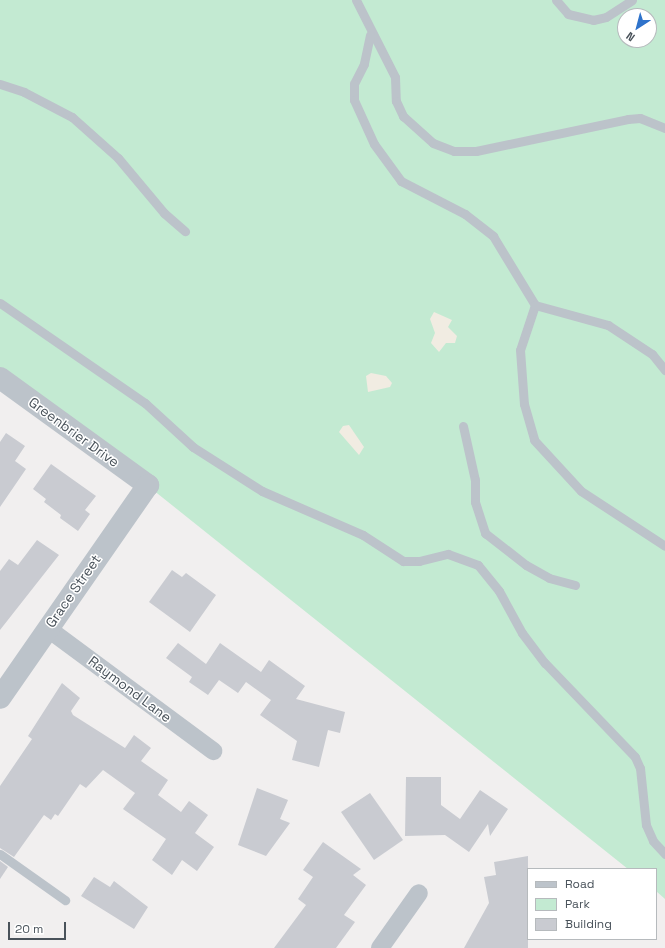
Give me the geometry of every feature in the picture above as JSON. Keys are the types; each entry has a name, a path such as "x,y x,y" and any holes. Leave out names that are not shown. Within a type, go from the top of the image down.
{"street":[{"name":"Greenbrier Drive","path":"0,378 148,485"},
{"name":"Grace Street","path":"0,698 47,628 148,485"},
{"name":"Raymond Lane","path":"47,628 213,751"},
{"path":"380,948 419,893"}],"lane":[{"path":"356,0 370,35 394,77 396,101 403,116 433,144 454,152 476,151 628,119 640,118 665,128"},
{"path":"556,0 568,14 593,20 606,17 632,0"},
{"path":"370,35 364,64 354,84 354,100 374,144 401,181 466,214 493,236 535,305 608,325 652,354 665,370"},
{"path":"0,84 24,92 72,118 118,158 164,213 185,231"},
{"path":"0,303 145,403 193,447 262,492 363,535 403,561 418,561 448,554 478,565 499,591 522,633 545,663 635,757 640,768 646,825 653,841 665,854"},
{"path":"535,305 520,356 524,404 534,440 581,491 665,546"},
{"path":"462,426 484,533 526,565 549,578 575,585"},
{"path":"0,854 65,900"}],"green space":[{"path":"0,0 665,0 665,899 657,892 657,868 627,868 148,486 0,378"}],"sand":[{"path":"434,312 452,320 448,327 457,336 455,343 446,343 439,352 431,343 435,333 430,319"},
{"path":"371,373 386,376 392,383 390,387 368,392 366,376"},
{"path":"349,425 364,447 359,455 339,432 343,426"}],"building":[{"path":"6,433 25,446 15,461 26,469 0,507 0,442"},
{"path":"51,464 96,496 85,510 90,514 78,531 60,518 61,515 44,502 46,499 33,489"},
{"path":"37,540 59,555 0,630 0,571 9,559 18,565"},
{"path":"172,570 182,577 186,573 216,595 190,632 149,602"},
{"path":"178,643 206,664 220,643 261,672 269,660 305,686 296,699 345,712 340,733 328,730 319,767 292,760 297,741 260,715 271,700 246,682 238,693 219,680 208,695 189,682 192,677 166,658"},
{"path":"62,683 80,698 71,711 73,715 125,748 134,735 151,748 141,761 168,780 158,795 181,812 189,801 208,815 195,833 214,847 197,871 182,860 172,875 152,860 166,839 123,809 135,793 103,770 86,788 80,784 58,816 55,814 51,820 44,815 14,857 0,848 0,786 32,739 28,736"},
{"path":"406,777 441,777 441,805 460,819 480,790 508,809 490,836 488,824 469,852 445,835 405,836"},
{"path":"257,788 288,800 280,819 290,823 266,856 238,845"},
{"path":"370,793 403,840 374,860 341,812"},
{"path":"323,842 361,869 353,875 366,885 344,915 355,922 336,948 274,948 306,905 298,899 313,877 303,870"},
{"path":"528,856 528,948 464,948 489,903 484,877 496,875 494,862"},
{"path":"0,861 8,867 0,879"},
{"path":"94,877 110,887 114,881 148,907 134,929 81,896"}]}
